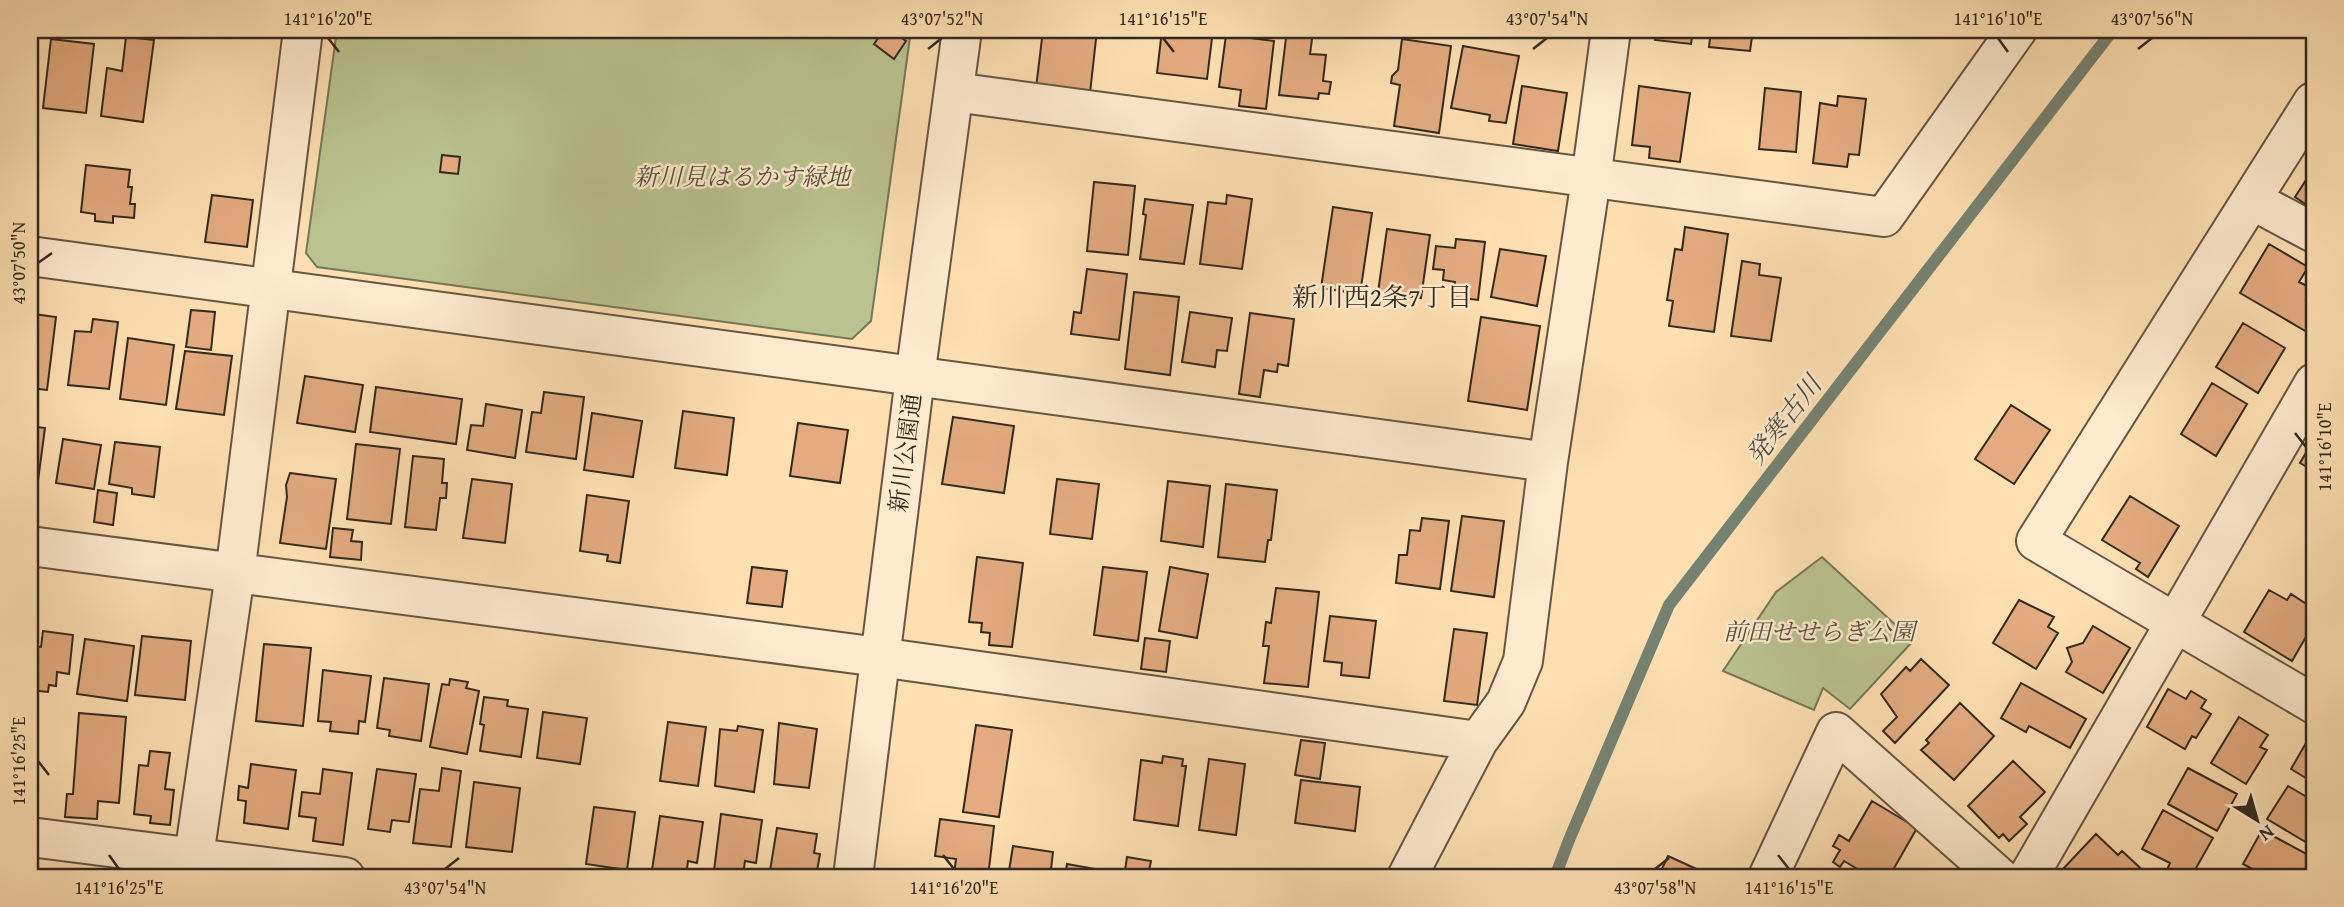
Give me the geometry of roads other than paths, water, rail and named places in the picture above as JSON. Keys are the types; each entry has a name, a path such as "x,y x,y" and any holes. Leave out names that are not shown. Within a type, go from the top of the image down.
{"street":[{"path":"193,868 235,574 303,30"},
{"name":"新川公園通","path":"853,877 915,377 962,30"},
{"path":"1407,877 1478,741 1506,702 1523,661 1548,462 1611,30"},
{"path":"954,92 1884,217 2017,30"},
{"path":"2313,102 2036,541 2314,704"},
{"path":"2252,200 2314,233"},
{"path":"30,256 1548,462"},
{"path":"2028,877 2314,383"},
{"path":"30,546 879,657 1478,741"},
{"path":"1768,877 1836,732 1999,877"},
{"path":"30,836 193,868 345,877"}],"waterway":[{"name":"発寒古川","path":"1555,877 1669,605 2113,30"}],"district":[{"name":"新川西2条7丁目","path":"1382,296"}],"park label":[{"name":"新川見はるかす緑地","path":"742,176"},
{"name":"前田せせらぎ公園","path":"1819,631"}]}
